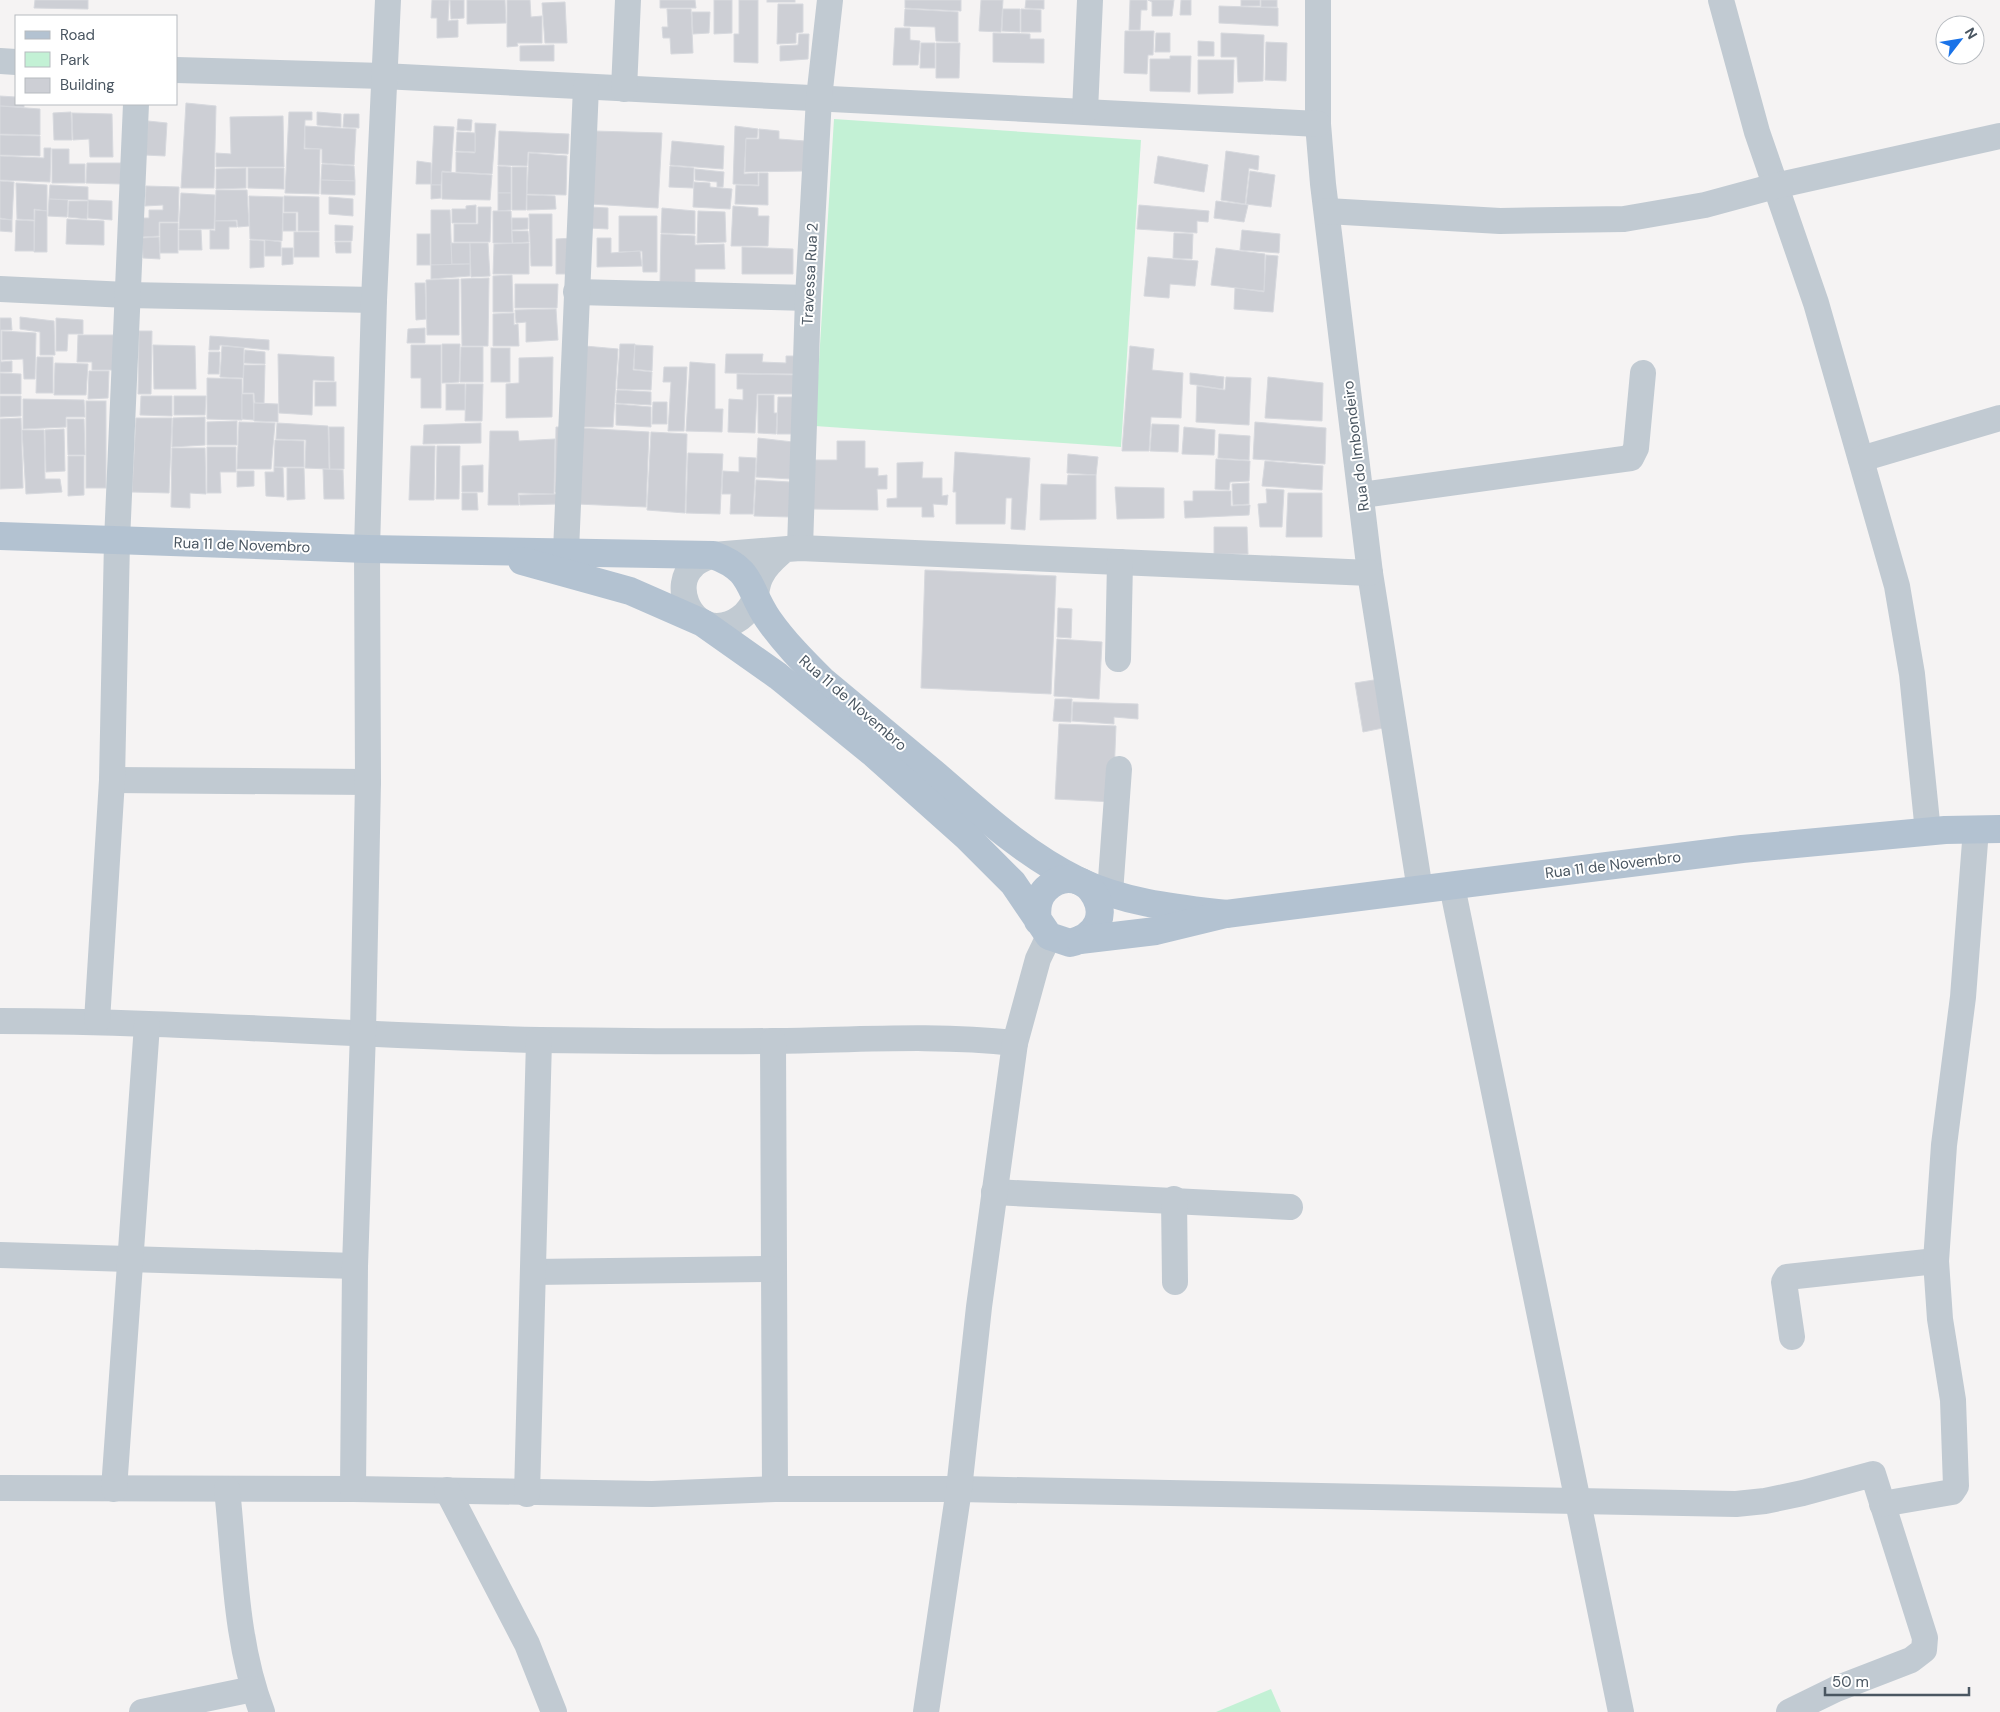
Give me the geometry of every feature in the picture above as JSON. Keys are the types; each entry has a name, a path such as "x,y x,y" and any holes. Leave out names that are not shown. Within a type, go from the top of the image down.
{"main road":[{"name":"Rua 11 de Novembro","path":"0,536 367,549 566,551 713,555 728,561 740,569 750,582 756,597 784,640 836,691 988,820 1032,853 1088,886 1095,894 1099,904 1100,916 1090,935 1070,943 1044,928 1013,883 967,837 874,754 778,676 704,623 630,591 485,551"},
{"name":"Rua 11 de Novembro","path":"1080,940 1156,931 1226,914 1742,849 1928,832 1988,829"},
{"name":"Rua 11 de Novembro","path":"1044,928 1036,911 1043,892 1059,880 1079,881 1110,893 1147,903 1226,914"}],"street":[{"path":"353,1489 355,1266 363,1032 368,782 367,549 374,300 388,0"},
{"path":"624,89 628,0"},
{"name":"Travessa Rua 2","path":"792,549 819,98 830,0"},
{"path":"1085,111 1090,0"},
{"name":"Rua do Imbondeiro","path":"1318,0 1318,124 1327,212 1370,573 1420,890"},
{"path":"1721,0 1775,186 1816,303 1895,577 1912,674 1928,832"},
{"path":"0,61 15,62"},
{"path":"178,70 383,76 586,88 1085,111 1212,120 1318,124"},
{"path":"566,551 586,88"},
{"path":"97,1021 112,780 117,541 136,105"},
{"path":"1327,212 1500,221 1602,220 1651,215 1696,207 1775,186 2000,136"},
{"path":"0,289 374,300"},
{"path":"576,292 808,298"},
{"path":"1362,496 1631,458 1636,448 1643,373"},
{"path":"1861,459 2000,418"},
{"path":"792,549 763,571 756,597 746,614 734,622 717,626 704,623 691,612 683,592 684,582 692,566 713,555 792,549 1370,573"},
{"path":"1118,659 1120,562"},
{"path":"1110,893 1119,769"},
{"path":"112,780 368,782"},
{"path":"1882,1504 1952,1492 1956,1488 1953,1400 1940,1319 1936,1261 1944,1145 1963,997 1988,829"},
{"path":"1452,886 1621,1712"},
{"path":"926,1712 959,1489 994,1192 1014,1043 1038,959 1044,928"},
{"path":"0,1021 97,1021 147,1025 539,1040 773,1041 911,1038 979,1039 1014,1043"},
{"path":"114,1488 147,1025"},
{"path":"527,1494 539,1040"},
{"path":"773,1041 772,1269 774,1489"},
{"path":"994,1192 1290,1207"},
{"path":"1174,1200 1175,1282"},
{"path":"0,1254 130,1260 355,1266"},
{"path":"1792,1337 1784,1282 1787,1277 1936,1261"},
{"path":"533,1272 772,1269"},
{"path":"0,1488 447,1490 527,1494 652,1494 774,1489 959,1489 1576,1499 1736,1504 1784,1497 1873,1474 1925,1638 1924,1650 1911,1660 1836,1689 1789,1712"},
{"path":"142,1712 257,1700 242,1640 227,1489"},
{"path":"447,1490 527,1644 554,1712"}],"green space":[{"path":"834,119 1141,140 1121,447 815,426"},
{"path":"1271,1689 1281,1712 1216,1712"}],"building":[{"path":"35,0 88,0 88,9 34,8"},
{"path":"432,0 449,0 448,21 458,20 458,37 437,38 437,18 431,18"},
{"path":"450,0 464,0 464,18 451,19"},
{"path":"467,0 505,0 506,23 467,24"},
{"path":"507,0 530,0 531,17 542,16 542,43 517,43 518,46 507,47"},
{"path":"660,0 695,0 696,8 660,8"},
{"path":"714,0 732,0 732,33 714,34"},
{"path":"739,0 758,0 758,63 734,62 734,34 739,34"},
{"path":"767,0 795,0 795,2 767,2"},
{"path":"905,0 961,0 961,11 905,8"},
{"path":"981,0 1003,0 1001,32 979,31"},
{"path":"1026,0 1044,0 1044,9 1025,8"},
{"path":"1130,0 1147,0 1147,10 1141,10 1140,30 1129,30"},
{"path":"1148,0 1174,0 1172,16 1152,16 1152,2"},
{"path":"1181,0 1191,0 1191,15 1180,15"},
{"path":"1241,0 1260,0 1260,6 1241,6"},
{"path":"1261,0 1277,0 1277,7 1261,7"},
{"path":"565,2 567,43 545,43 542,3"},
{"path":"778,4 803,4 803,32 796,33 796,43 777,44"},
{"path":"1219,6 1278,8 1278,26 1219,23"},
{"path":"667,9 691,9 693,53 671,54 670,38 663,38 662,27 668,27"},
{"path":"905,9 958,12 958,42 936,41 935,27 904,26"},
{"path":"1003,9 1020,9 1020,32 1002,31"},
{"path":"1021,9 1041,10 1041,32 1021,32"},
{"path":"692,12 710,12 709,33 693,34"},
{"path":"895,28 910,28 910,40 920,41 918,65 893,65"},
{"path":"1125,31 1154,31 1153,55 1148,55 1147,74 1124,73"},
{"path":"993,33 1030,34 1030,39 1044,39 1044,63 993,62"},
{"path":"1156,33 1170,33 1170,52 1155,52"},
{"path":"1221,33 1264,35 1263,81 1238,82 1237,57 1221,57"},
{"path":"799,34 809,34 808,59 780,61 780,46 798,45"},
{"path":"1198,41 1214,42 1214,56 1198,56"},
{"path":"1266,42 1287,43 1286,81 1265,80"},
{"path":"921,43 935,43 935,68 920,68"},
{"path":"936,43 960,43 959,78 936,78"},
{"path":"554,45 554,61 520,61 520,46"},
{"path":"1170,56 1191,56 1190,92 1150,91 1150,59 1170,59"},
{"path":"1198,60 1234,60 1233,93 1198,94"},
{"path":"0,96 15,97 15,105 24,105 24,107 0,106"},
{"path":"186,103 216,106 214,188 181,188"},
{"path":"0,106 40,109 40,135 0,134"},
{"path":"71,112 72,140 54,140 53,113"},
{"path":"289,112 312,112 312,120 305,120 304,149 320,149 319,194 285,193"},
{"path":"317,112 341,114 341,127 317,125"},
{"path":"72,113 112,114 113,157 90,157 89,139 73,140"},
{"path":"344,114 359,114 359,128 343,127"},
{"path":"283,116 284,167 216,167 216,153 231,154 230,117"},
{"path":"458,119 472,120 471,131 457,130"},
{"path":"148,121 167,123 165,156 145,155"},
{"path":"475,123 496,124 492,174 456,172 456,152 475,153"},
{"path":"305,126 356,129 354,165 322,163 322,149 305,148"},
{"path":"434,126 454,127 451,172 442,171 441,185 431,185"},
{"path":"735,126 758,129 757,138 746,138 744,174 758,173 758,185 733,184"},
{"path":"759,129 779,131 779,139 805,141 805,171 745,172 746,139 759,139"},
{"path":"499,131 569,134 568,154 528,152 527,166 498,165"},
{"path":"594,131 662,133 658,208 590,204"},
{"path":"457,132 475,133 475,152 456,151"},
{"path":"0,135 40,136 40,156 0,155"},
{"path":"672,141 724,146 723,169 670,165"},
{"path":"44,148 51,148 50,182 0,180 0,156 44,158"},
{"path":"52,149 69,149 69,164 85,164 85,183 52,183"},
{"path":"1226,151 1259,156 1258,170 1249,168 1245,204 1221,200"},
{"path":"529,153 567,156 566,195 527,194"},
{"path":"1158,156 1208,165 1204,192 1154,183"},
{"path":"417,161 431,163 431,184 416,184"},
{"path":"87,163 121,163 121,184 86,183"},
{"path":"322,164 354,166 355,181 321,180"},
{"path":"498,166 511,167 511,193 498,193"},
{"path":"670,166 694,168 693,188 669,187"},
{"path":"512,167 527,167 526,210 512,210"},
{"path":"246,168 246,188 216,189 216,169"},
{"path":"248,168 284,168 284,189 248,188"},
{"path":"695,169 724,172 723,187 717,187 717,182 695,180"},
{"path":"1250,171 1275,175 1271,207 1246,204"},
{"path":"442,172 492,175 490,200 442,199"},
{"path":"759,173 768,173 768,205 735,204 736,185 759,186"},
{"path":"321,180 355,181 355,195 321,194"},
{"path":"0,181 14,182 12,220 0,218"},
{"path":"694,182 710,183 710,187 732,189 730,209 693,207"},
{"path":"16,183 47,185 47,211 34,209 34,220 17,219"},
{"path":"50,185 88,187 88,200 49,199"},
{"path":"431,185 441,185 441,198 431,199"},
{"path":"146,186 179,187 178,222 159,222 159,236 142,237 143,218 149,218 149,210 163,210 163,205 145,206"},
{"path":"216,190 247,190 249,226 238,227 237,220 215,221"},
{"path":"181,193 215,195 214,229 179,229"},
{"path":"498,193 511,193 511,210 498,211"},
{"path":"527,195 555,196 556,209 527,210"},
{"path":"249,196 283,197 282,241 250,239"},
{"path":"284,196 319,197 319,231 298,231 298,212 284,212"},
{"path":"329,197 353,199 353,216 329,214"},
{"path":"49,199 68,200 67,217 48,216"},
{"path":"88,200 112,201 112,220 88,218"},
{"path":"69,201 88,201 87,219 68,217"},
{"path":"1216,201 1248,205 1244,222 1214,218"},
{"path":"476,205 476,223 452,223 452,209 466,209 466,206"},
{"path":"1139,205 1209,211 1208,222 1197,221 1197,233 1137,229"},
{"path":"733,206 758,208 758,216 769,216 768,246 731,246"},
{"path":"478,207 491,207 490,242 454,242 454,224 478,224"},
{"path":"590,207 608,208 608,229 589,228"},
{"path":"662,208 695,211 695,234 661,233"},
{"path":"35,210 47,211 47,252 34,252"},
{"path":"431,210 450,210 452,265 431,265"},
{"path":"493,211 511,211 512,243 493,243"},
{"path":"698,211 725,212 726,242 697,243"},
{"path":"283,213 296,213 296,231 283,231"},
{"path":"529,214 552,214 552,266 531,266"},
{"path":"619,216 657,216 657,272 643,272 642,251 619,252"},
{"path":"512,218 528,218 528,229 512,230"},
{"path":"0,219 12,220 12,232 0,231"},
{"path":"67,219 104,221 104,245 66,244"},
{"path":"16,220 34,221 34,251 15,251"},
{"path":"215,221 236,221 237,227 229,227 229,249 210,249 210,230 215,231"},
{"path":"160,223 178,223 178,253 160,253"},
{"path":"335,225 353,226 352,241 335,241"},
{"path":"179,230 201,230 202,250 179,250"},
{"path":"1242,230 1280,234 1279,253 1240,250"},
{"path":"512,231 528,231 529,242 513,243"},
{"path":"294,232 319,232 319,257 294,257"},
{"path":"1174,233 1193,234 1192,259 1173,258"},
{"path":"417,234 430,234 430,265 417,265"},
{"path":"661,234 695,236 695,245 724,244 725,269 695,269 695,283 660,282"},
{"path":"159,237 160,259 143,258 142,238"},
{"path":"574,238 572,274 556,274 556,239"},
{"path":"597,238 611,238 611,253 640,251 642,266 597,267"},
{"path":"250,240 264,241 264,267 250,268"},
{"path":"265,240 281,242 281,256 265,256"},
{"path":"335,242 351,242 351,253 336,253"},
{"path":"451,243 470,243 470,264 452,264"},
{"path":"470,243 488,243 490,276 471,277"},
{"path":"529,243 529,274 493,274 494,244"},
{"path":"742,247 793,249 793,274 742,274"},
{"path":"282,248 293,248 293,264 282,265"},
{"path":"1216,248 1265,254 1264,291 1211,285"},
{"path":"1266,255 1278,256 1273,312 1234,309 1235,288 1264,292"},
{"path":"1148,257 1198,261 1195,286 1170,284 1169,298 1144,296"},
{"path":"470,264 470,276 431,279 431,265"},
{"path":"512,275 513,312 493,312 493,276"},
{"path":"489,278 488,346 462,346 461,279"},
{"path":"459,279 459,335 427,335 426,280"},
{"path":"415,283 425,283 426,319 416,320"},
{"path":"515,284 558,284 557,308 515,308"},
{"path":"556,309 558,340 526,342 526,322 516,323 515,310"},
{"path":"514,313 514,325 518,324 519,346 493,346 493,314"},
{"path":"20,317 54,321 55,355 40,355 40,332 20,329"},
{"path":"0,318 11,318 12,330 1,330 1,362 12,361 12,372 0,372"},
{"path":"56,318 83,320 83,334 68,334 67,351 56,351"},
{"path":"425,328 425,343 407,343 408,329"},
{"path":"2,331 36,333 35,379 24,379 23,359 2,360"},
{"path":"139,331 152,331 151,394 138,394"},
{"path":"78,335 118,335 117,370 92,370 92,362 77,362"},
{"path":"210,336 269,340 269,350 220,345 219,350 209,350"},
{"path":"442,344 460,344 459,382 442,383"},
{"path":"620,344 635,344 633,370 652,372 651,390 617,389"},
{"path":"153,345 195,346 196,389 154,389"},
{"path":"411,345 441,345 441,408 421,408 421,378 411,378"},
{"path":"635,345 653,346 652,371 634,369"},
{"path":"222,346 244,348 243,378 220,377"},
{"path":"585,346 618,349 613,427 580,427"},
{"path":"1130,346 1154,349 1152,370 1183,373 1181,418 1151,417 1149,451 1122,451"},
{"path":"461,347 483,347 483,382 460,382"},
{"path":"491,348 510,348 510,382 491,382"},
{"path":"245,350 265,352 265,364 244,363"},
{"path":"209,352 220,352 219,374 208,374"},
{"path":"278,354 334,357 334,381 313,380 312,415 279,413"},
{"path":"726,354 763,354 762,362 786,363 786,356 798,356 797,374 725,373"},
{"path":"37,357 53,357 53,393 36,393"},
{"path":"553,357 552,417 506,418 506,384 519,383 519,358"},
{"path":"690,362 715,364 715,409 723,409 722,432 686,431"},
{"path":"55,363 88,364 86,395 54,395"},
{"path":"244,365 265,365 264,403 255,403 254,393 243,393"},
{"path":"664,367 687,367 684,431 668,431 671,382 663,382"},
{"path":"89,371 109,371 108,398 88,399"},
{"path":"0,373 21,374 21,394 0,394"},
{"path":"1190,373 1224,377 1223,389 1190,384"},
{"path":"737,374 796,375 796,394 757,394 755,433 728,432 729,399 743,400 743,389 737,389"},
{"path":"1226,377 1251,378 1249,425 1196,422 1197,386 1225,390"},
{"path":"1268,377 1323,383 1322,421 1265,418"},
{"path":"207,378 242,379 242,420 207,419"},
{"path":"315,382 336,382 336,406 315,406"},
{"path":"446,384 465,384 465,410 446,410"},
{"path":"466,384 483,384 482,421 465,421"},
{"path":"617,390 651,392 651,405 616,403"},
{"path":"242,394 253,394 254,420 242,419"},
{"path":"758,395 774,395 774,413 777,413 776,434 758,433"},
{"path":"0,396 21,396 21,416 0,417"},
{"path":"141,396 172,396 172,416 140,415"},
{"path":"174,396 206,396 205,415 174,415"},
{"path":"778,397 796,397 794,434 777,434"},
{"path":"23,399 84,400 85,417 66,417 66,427 23,429"},
{"path":"86,401 106,401 106,488 86,488"},
{"path":"653,402 667,402 667,424 652,424"},
{"path":"254,403 278,404 278,422 254,421"},
{"path":"616,404 651,407 651,427 616,425"},
{"path":"205,417 205,445 172,447 173,418"},
{"path":"21,418 23,488 0,489 0,419"},
{"path":"136,418 172,418 169,493 132,492"},
{"path":"67,419 84,419 85,455 68,455"},
{"path":"237,421 237,445 207,445 207,422"},
{"path":"239,422 275,423 271,469 237,469"},
{"path":"1255,422 1326,428 1325,464 1253,459"},
{"path":"277,423 328,426 329,469 305,468 306,440 276,439"},
{"path":"481,423 481,443 423,444 424,425"},
{"path":"1152,424 1179,425 1178,452 1150,451"},
{"path":"329,427 344,427 344,469 330,469"},
{"path":"556,427 567,427 565,493 555,492"},
{"path":"1184,427 1215,430 1214,455 1182,454"},
{"path":"580,428 649,432 646,507 577,504"},
{"path":"64,429 65,471 46,472 45,430"},
{"path":"22,430 44,430 45,479 60,479 62,492 26,494"},
{"path":"490,431 518,431 519,441 555,439 554,494 518,493 519,505 488,505"},
{"path":"651,432 687,434 685,513 647,510"},
{"path":"1219,434 1250,436 1249,460 1218,458"},
{"path":"758,438 793,442 791,479 756,477"},
{"path":"275,440 304,441 304,467 274,467"},
{"path":"837,441 865,441 865,468 878,468 878,476 887,475 887,489 877,489 878,510 812,509 815,460 837,460"},
{"path":"411,446 435,446 434,500 409,500"},
{"path":"437,446 460,446 459,499 436,499"},
{"path":"207,447 236,447 236,472 220,472 221,493 207,493"},
{"path":"172,448 205,448 206,494 190,493 190,508 171,507"},
{"path":"955,452 1030,458 1025,530 1011,529 1012,498 1006,498 1005,524 956,524 956,492 953,492"},
{"path":"688,453 723,454 720,514 686,513"},
{"path":"1068,454 1098,457 1096,475 1067,473"},
{"path":"68,456 84,456 84,495 68,496"},
{"path":"739,457 756,458 753,514 730,514 731,494 722,494 723,471 739,472"},
{"path":"1216,459 1250,461 1249,481 1230,482 1229,490 1215,489"},
{"path":"1265,461 1323,466 1322,490 1262,486"},
{"path":"923,462 922,478 942,478 942,496 948,495 947,505 933,504 934,517 922,517 922,507 887,507 887,499 897,498 897,463"},
{"path":"483,465 483,492 462,492 462,466"},
{"path":"274,467 283,468 284,497 266,496 265,472 274,472"},
{"path":"287,468 304,468 305,499 287,500"},
{"path":"323,469 343,470 344,499 324,499"},
{"path":"237,471 254,471 254,486 237,487"},
{"path":"1068,475 1096,475 1096,519 1040,520 1041,484 1067,485"},
{"path":"756,480 790,482 790,517 754,516"},
{"path":"1249,483 1249,504 1233,505 1232,484"},
{"path":"1115,487 1164,488 1164,518 1117,519"},
{"path":"1266,489 1284,490 1282,527 1260,527 1258,504 1267,503"},
{"path":"1193,491 1231,491 1231,506 1250,505 1249,515 1185,518 1184,501 1193,501"},
{"path":"462,493 477,493 478,510 462,510"},
{"path":"1288,493 1322,493 1322,537 1286,537"},
{"path":"559,494 559,504 520,505 519,495"},
{"path":"1214,527 1247,527 1248,554 1214,554"},
{"path":"925,570 1056,576 1051,694 921,688"},
{"path":"1058,608 1072,609 1071,638 1057,637"},
{"path":"1057,639 1102,642 1099,699 1054,696"},
{"path":"1380,679 1388,727 1363,732 1355,683"},
{"path":"1055,699 1072,699 1071,722 1053,721"},
{"path":"1073,702 1138,704 1138,719 1114,717 1114,724 1072,721"},
{"path":"1059,724 1116,726 1113,802 1055,799"}]}
